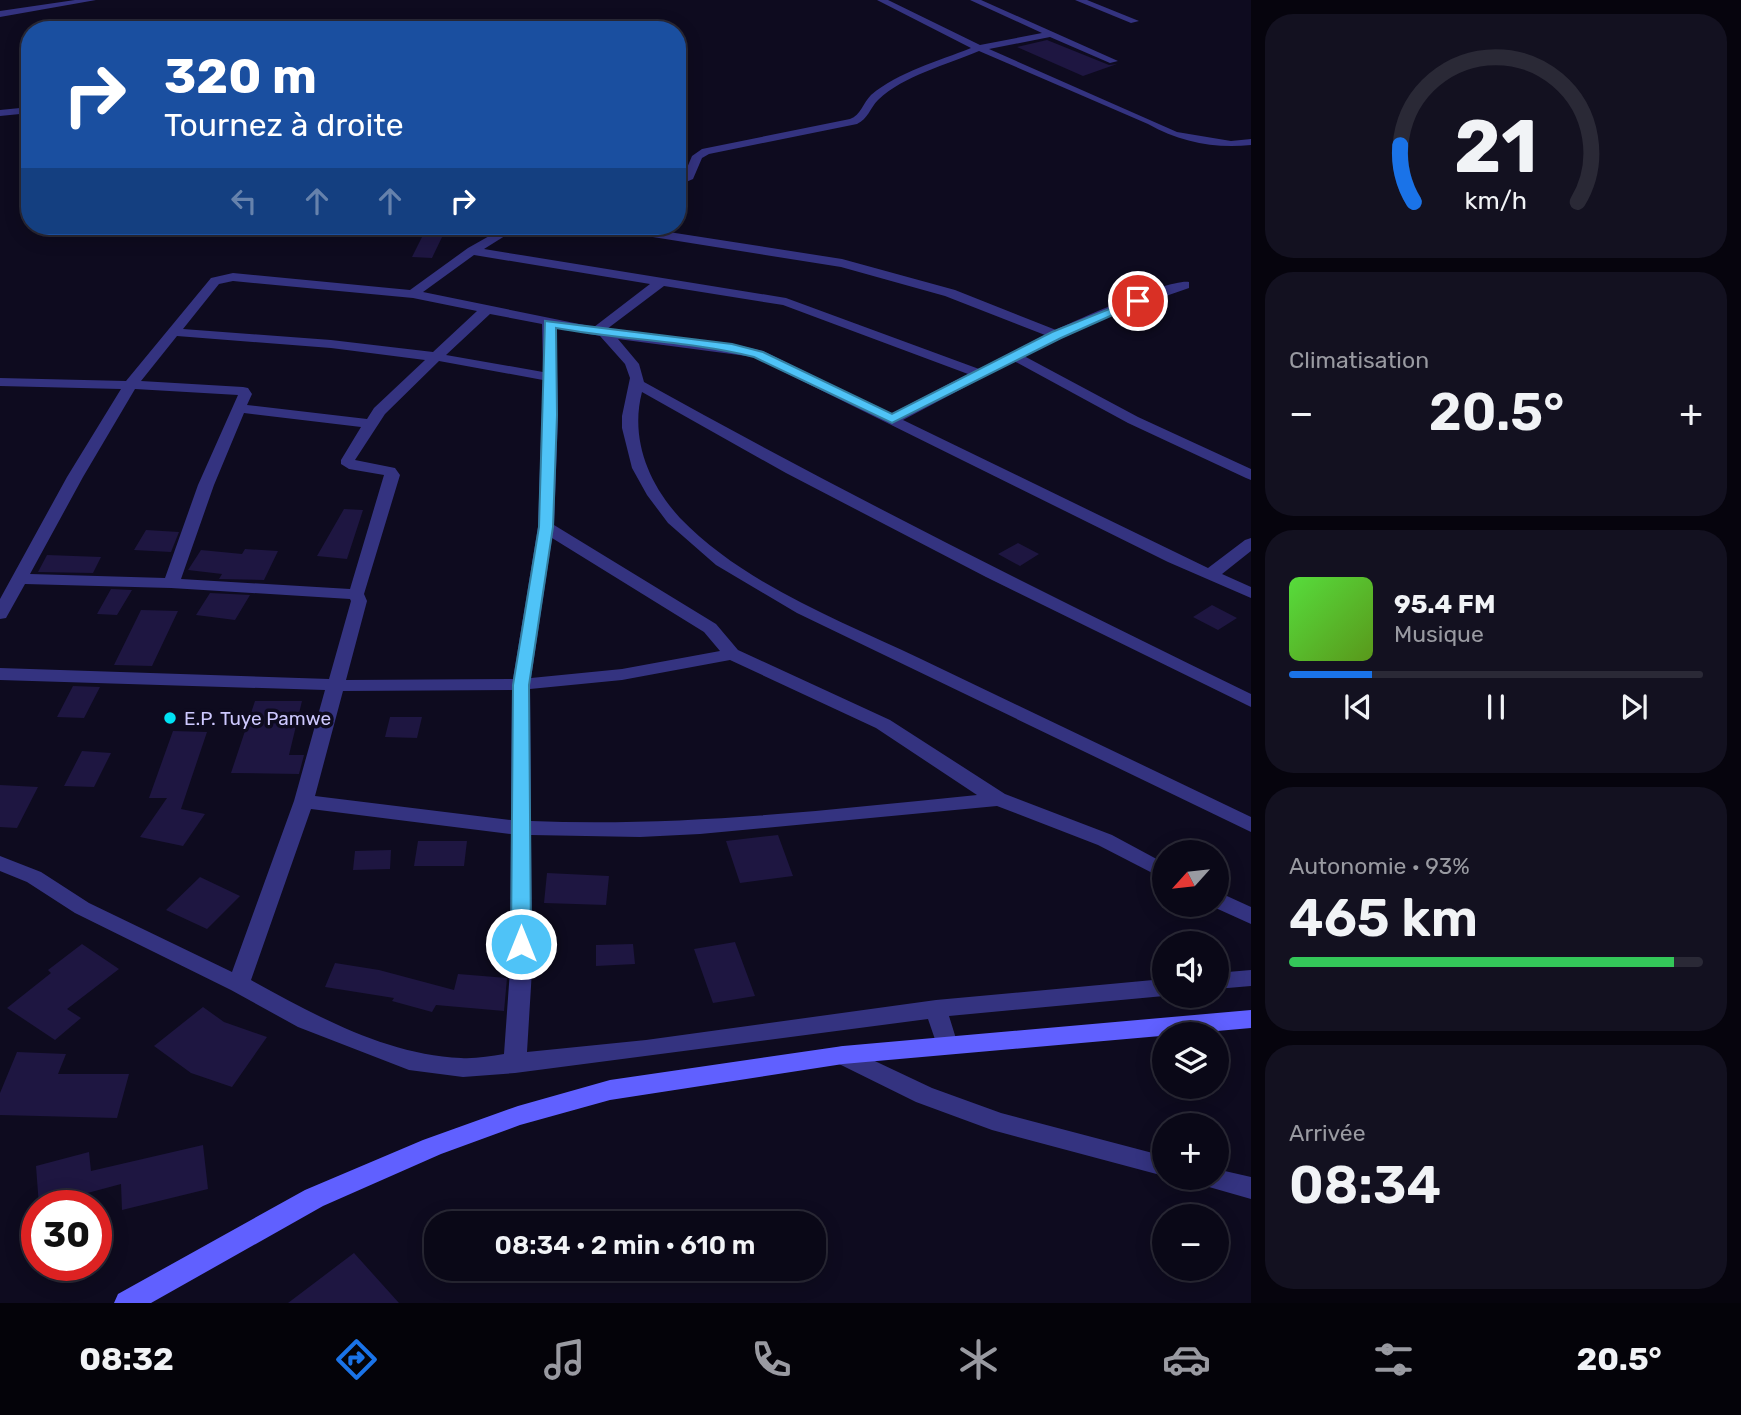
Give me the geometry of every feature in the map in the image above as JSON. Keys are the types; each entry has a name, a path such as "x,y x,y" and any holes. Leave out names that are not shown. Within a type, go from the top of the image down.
{"main road":[{"path":"135,1301 314,1198 432,1147 518,1116 610,1090 843,1055 1251,1019"}],"street":[{"path":"0,14 92,0"},
{"path":"881,0 979,48 1152,122 1174,134 1221,144 1251,142"},
{"path":"974,0 1113,61"},
{"path":"1079,0 1134,21"},
{"path":"1095,6 1116,0"},
{"path":"686,178 699,153 853,122 860,119 874,98 890,87 979,48 1051,34"},
{"path":"0,113 21,111"},
{"path":"413,294 472,251 500,235"},
{"path":"666,235 842,263 950,293 1056,335"},
{"path":"472,251 786,302 981,374"},
{"path":"0,614 75,477 131,384 211,285 223,278 260,278 413,294 488,308 550,324 732,348 758,354 1251,593"},
{"path":"600,332 662,282"},
{"path":"892,419 1056,335 1185,285"},
{"path":"239,984 304,801 359,601 356,594 374,541 391,475 390,471 383,469 349,464 348,460 379,411 488,308"},
{"path":"515,1064 521,970 521,685 546,527 550,324"},
{"path":"174,332 331,344 437,357 550,377"},
{"path":"600,332 619,346 631,362 638,384 628,412 637,460 649,487 667,511 724,564 753,583 803,609 1251,825"},
{"path":"1016,357 1133,420 1251,475"},
{"path":"0,382 131,384 236,388 243,391 245,394 206,485 171,583"},
{"path":"638,384 792,470 992,574 1251,701"},
{"path":"238,408 370,424"},
{"path":"546,527 710,628 732,654 883,724 998,799 1105,840 1152,865"},
{"path":"1210,575 1251,543"},
{"path":"21,579 171,583 356,594"},
{"path":"0,674 334,687 521,685 684,666 732,654"},
{"path":"304,801 519,828 673,829 744,825 998,799"},
{"path":"0,863 34,877 82,908 239,984 306,1021 410,1061 463,1068 646,1049 936,1009 1152,987"},
{"path":"1229,905 1251,916"},
{"path":"1229,980 1251,978"},
{"path":"936,1009 947,1045"},
{"path":"843,1055 924,1095 1000,1123 1152,1163"},
{"path":"1229,1182 1251,1188"}],"building":[{"path":"1047,40 1109,65 1117,64 1083,76 1017,47"},
{"path":"423,235 443,235 432,258 412,257"},
{"path":"344,509 363,510 347,559 317,556"},
{"path":"146,530 179,532 171,552 134,550"},
{"path":"1018,543 1039,554 1020,566 998,554"},
{"path":"245,549 278,551 264,580 219,579 222,574 188,570 201,550 242,554"},
{"path":"47,555 101,557 93,573 38,572"},
{"path":"111,589 132,590 117,615 97,614"},
{"path":"210,593 250,595 235,620 196,615"},
{"path":"1212,605 1237,618 1218,630 1193,617"},
{"path":"141,610 178,611 152,666 114,665"},
{"path":"73,686 100,687 84,718 57,717"},
{"path":"255,701 302,701 289,755 304,755 299,774 231,773"},
{"path":"390,717 422,717 417,738 385,737"},
{"path":"173,731 207,732 181,809 205,814 183,846 140,837 167,798 149,798"},
{"path":"82,751 111,753 94,787 64,786"},
{"path":"0,785 38,787 17,828 0,827"},
{"path":"778,835 793,876 740,883 726,841"},
{"path":"418,841 467,841 464,866 414,866"},
{"path":"391,850 390,869 353,870 355,851"},
{"path":"547,873 609,876 606,905 544,903"},
{"path":"200,877 240,896 207,929 166,910"},
{"path":"735,942 755,996 713,1003 694,949"},
{"path":"82,944 119,969 67,1009 81,1018 55,1040 7,1008 51,973 48,970"},
{"path":"633,944 635,964 596,966 596,945"},
{"path":"335,963 379,970 454,990 458,974 507,978 504,1011 436,1005 432,1012 392,1001 394,998 325,987"},
{"path":"203,1007 224,1022 267,1037 232,1087 191,1073 154,1046"},
{"path":"17,1052 66,1054 58,1074 129,1074 117,1118 0,1115 0,1093"},
{"path":"203,1145 208,1189 122,1210 121,1184 99,1190 38,1190 36,1166 89,1152 91,1171"},
{"path":"354,1253 399,1303 288,1303"}],"place":[{"name":"E.P. Tuye Pamwe","path":"170,718"}],"route":[{"path":"521,944 521,685 546,527 551,415 550,324 732,348 758,354 892,419 1056,335 1138,301"}]}
